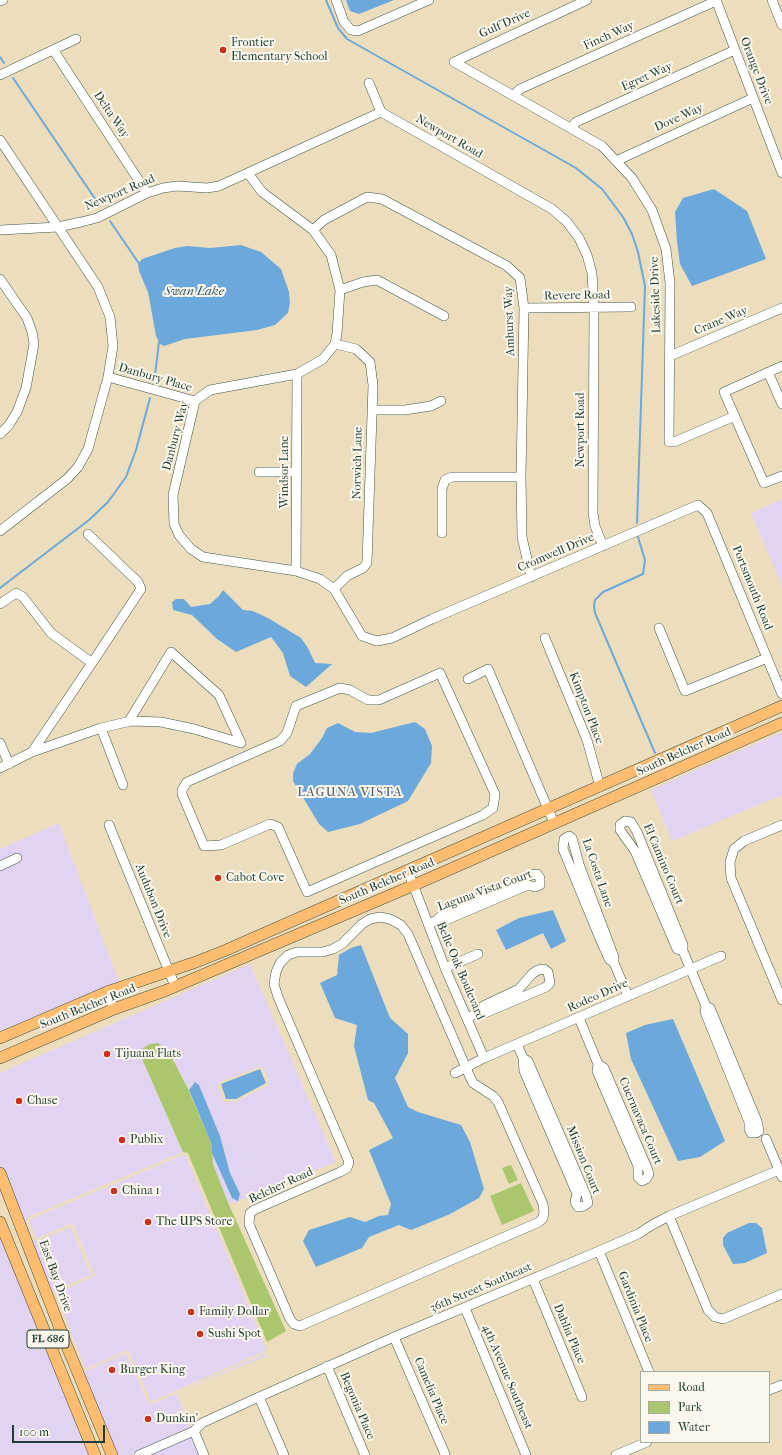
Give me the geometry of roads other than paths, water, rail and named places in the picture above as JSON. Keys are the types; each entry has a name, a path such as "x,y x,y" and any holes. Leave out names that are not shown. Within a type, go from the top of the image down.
{"main road":[{"name":"South Belcher Road","path":"0,1038 107,992 169,972 231,948 782,706"},
{"name":"South Belcher Road","path":"0,1058 114,1009 175,986 412,886 782,723"},
{"name":"East Bay Drive","path":"0,1173 66,1344 112,1455"},
{"name":"FL 686","path":"0,1222 95,1455"}],"street":[{"path":"336,0 344,22 351,30 358,31 429,0"},
{"name":"Gulf Drive","path":"454,62 587,0"},
{"name":"Orange Drive","path":"716,0 782,173"},
{"name":"Finch Way","path":"514,95 520,89 716,0"},
{"path":"772,0 782,25"},
{"path":"0,75 54,51 76,39"},
{"name":"Egret Way","path":"571,128 576,122 735,50"},
{"name":"Delta Way","path":"54,51 148,193"},
{"name":"Lakeside Drive","path":"454,62 602,146 632,178 652,210 666,249 670,284 669,442 674,442 735,416"},
{"path":"369,83 381,112"},
{"name":"Dove Way","path":"616,160 754,98"},
{"name":"Newport Road","path":"0,230 58,227 96,218 148,193 163,188 177,186 206,188 219,186 381,112 552,209 567,222 579,238 587,255 592,273 594,308 592,513 595,526 603,546"},
{"path":"0,140 58,227 105,302 110,317 113,339 108,377 88,449 78,467 67,479 0,531"},
{"path":"248,173 262,192 313,230 331,255 340,290 335,344"},
{"name":"Amhurst Way","path":"313,230 324,220 367,198 382,199 507,266 520,278 524,308 521,477 522,537 531,577"},
{"path":"0,279 27,318 34,344 26,388 17,412 9,425 0,434"},
{"path":"340,290 363,282 377,280 444,316"},
{"name":"Revere Road","path":"524,308 631,307"},
{"name":"Crane Way","path":"670,356 782,308"},
{"name":"Danbury Way","path":"335,344 323,359 297,374 210,390 195,402 173,495 172,516 179,535 191,549 203,557 296,571 320,579 334,589 362,636 377,640 392,638"},
{"name":"Norwich Lane","path":"334,589 347,576 363,568 367,563 374,385 370,362 356,349 335,344"},
{"path":"782,366 724,392 764,483 782,476"},
{"path":"768,372 782,404"},
{"name":"Windsor Lane","path":"296,571 297,374"},
{"name":"Danbury Place","path":"108,377 195,402"},
{"path":"372,410 405,410 431,406 441,401"},
{"path":"260,472 297,472"},
{"path":"442,533 442,489 445,480 452,477 521,477"},
{"name":"Cromwell Drive","path":"392,638 432,619 698,505 707,513 717,535"},
{"path":"32,752 141,589 138,582 88,534"},
{"name":"Portsmouth Road","path":"717,535 782,694"},
{"path":"0,604 16,593 23,597 51,632 92,663"},
{"path":"659,628 686,691 768,658"},
{"name":"Kimpton Place","path":"545,638 587,740 600,787"},
{"path":"0,768 32,752 101,728 129,721 163,723 194,729 241,743 219,695 171,652 129,721"},
{"path":"468,679 488,669 554,823"},
{"path":"440,672 495,794 493,808 483,815 400,852 307,892 278,827 270,824 221,845 204,846 182,794 182,790 187,782 280,741 287,733 296,706 340,688 350,690 368,700 379,700 440,672"},
{"path":"101,728 123,785"},
{"path":"0,743 9,764"},
{"name":"El Camino Court","path":"683,951 677,949 635,851 620,830 620,825 625,821 631,822 637,832 683,945 683,951 706,1006 710,1008 757,1120 759,1131 756,1133 751,1133 749,1129 749,1122 705,1012 706,1006"},
{"name":"Audubon Drive","path":"109,825 175,986"},
{"path":"782,825 744,841 734,849 730,862 731,878 782,1000"},
{"name":"La Costa Lane","path":"614,963 609,959 563,849 564,839 569,836 572,838 579,864 614,957 614,963 628,996"},
{"path":"0,866 17,858"},
{"name":"Belle Oak Boulevard","path":"408,871 412,886 445,968 484,1058"},
{"name":"Laguna Vista Court","path":"428,924 437,920 443,914 531,875 536,874 540,878 540,885 535,887 528,885 446,920 437,920"},
{"name":"Belcher Road","path":"380,917 390,919 401,924 408,934 466,1067 473,1083 493,1096 498,1102 543,1204 543,1218 539,1222 305,1325 300,1326 294,1324 290,1319 249,1224 250,1213 340,1172 347,1168 349,1162 278,997 274,984 276,972 280,963 288,956 297,952 324,952 333,949 342,944 354,930 370,919 380,917"},
{"path":"445,968 478,954"},
{"name":"Rodeo Drive","path":"484,1058 721,956"},
{"path":"467,1018 481,1011 483,1006 519,989 532,974 538,970 544,969 548,972 550,983 546,987 485,1013 481,1011"},
{"path":"107,992 114,1009"},
{"name":"Cuernavaca Court","path":"579,1018 598,1064 597,1071 638,1166 638,1177 642,1181 646,1179 649,1174 647,1168 604,1068 598,1064"},
{"name":"Mission Court","path":"517,1044 523,1058 524,1071 577,1194 575,1202 578,1207 584,1206 588,1202 586,1195 528,1061 523,1058"},
{"path":"455,1073 484,1058"},
{"path":"766,1139 780,1174"},
{"name":"36th Street Southeast","path":"139,1455 194,1431 202,1423 327,1366 638,1234 670,1216 780,1174"},
{"path":"670,1216 708,1310 715,1317 723,1319 782,1294"},
{"name":"Gardinia Place","path":"599,1251 649,1371"},
{"name":"Dahlia Place","path":"533,1279 582,1397"},
{"name":"4th Avenue Southeast","path":"465,1308 526,1455"},
{"name":"Camelia Place","path":"394,1337 445,1454"},
{"name":"Begonia Place","path":"327,1366 365,1455"},
{"path":"770,1390 782,1385"},
{"path":"259,1397 284,1455"},
{"path":"194,1431 204,1455"},
{"path":"616,1455 645,1443"}],"water":[{"path":"346,0 394,0 359,14 350,11"},
{"path":"714,189 747,211 766,259 692,286 680,264 675,212 683,198"},
{"name":"Swan Lake","path":"241,245 261,252 281,269 289,292 290,303 288,313 275,325 257,330 185,339 164,346 160,344 156,336 148,292 139,271 138,264 142,259 175,248 187,246 210,248"},
{"path":"223,590 243,610 253,611 268,618 301,638 308,648 315,663 332,664 306,687 290,676 283,653 271,637 236,652 217,639 192,615 173,610 172,602 176,599 184,599 191,607 210,604"},
{"path":"415,722 425,729 432,746 431,763 408,801 360,824 328,832 319,824 293,781 293,773 297,764 310,754 322,738 327,728 338,723 355,732 371,733"},
{"path":"553,910 566,941 551,949 543,933 506,950 496,930 519,918"},
{"path":"361,945 390,1018 408,1034 408,1053 395,1078 408,1107 418,1112 461,1125 470,1142 484,1189 479,1198 448,1215 411,1230 399,1225 369,1237 362,1248 316,1267 303,1241 309,1230 350,1217 365,1222 379,1216 388,1215 391,1204 369,1150 393,1138 374,1103 368,1100 354,1046 357,1025 335,1018 320,983 337,975 339,955 351,948"},
{"path":"673,1019 725,1141 700,1157 678,1161 631,1059 626,1033 645,1025"},
{"path":"260,1069 266,1083 236,1099 226,1099 221,1084"},
{"path":"195,1082 199,1085 220,1136 230,1173 240,1194 238,1201 232,1198 212,1153 212,1145 189,1090"},
{"path":"749,1223 756,1223 762,1228 767,1253 745,1263 733,1264 723,1245 723,1238 727,1233"}],"waterway":[{"path":"326,0 338,28 347,39 576,168 602,189 623,217 632,234 638,252 645,286 637,523"},
{"path":"0,57 4,63"},
{"path":"13,78 100,206"},
{"path":"110,221 140,265"},
{"path":"154,383 159,342"},
{"path":"0,588 89,520 108,502 126,477 136,450 150,398"},
{"path":"638,537 645,560 643,574 603,592 595,600 594,606 595,613 655,753"}],"place":[{"name":"Frontier Elementary School","path":"223,50"},
{"name":"Cabot Cove","path":"218,878"},
{"name":"Tijuana Flats","path":"107,1054"},
{"name":"Chase","path":"19,1101"},
{"name":"Publix","path":"122,1140"},
{"name":"China 1","path":"114,1191"},
{"name":"The UPS Store","path":"148,1222"},
{"name":"Family Dollar","path":"191,1312"},
{"name":"Sushi Spot","path":"200,1334"},
{"name":"Burger King","path":"112,1370"},
{"name":"Dunkin'","path":"148,1419"}],"district":[{"name":"LAGUNA VISTA","path":"350,793"}]}
